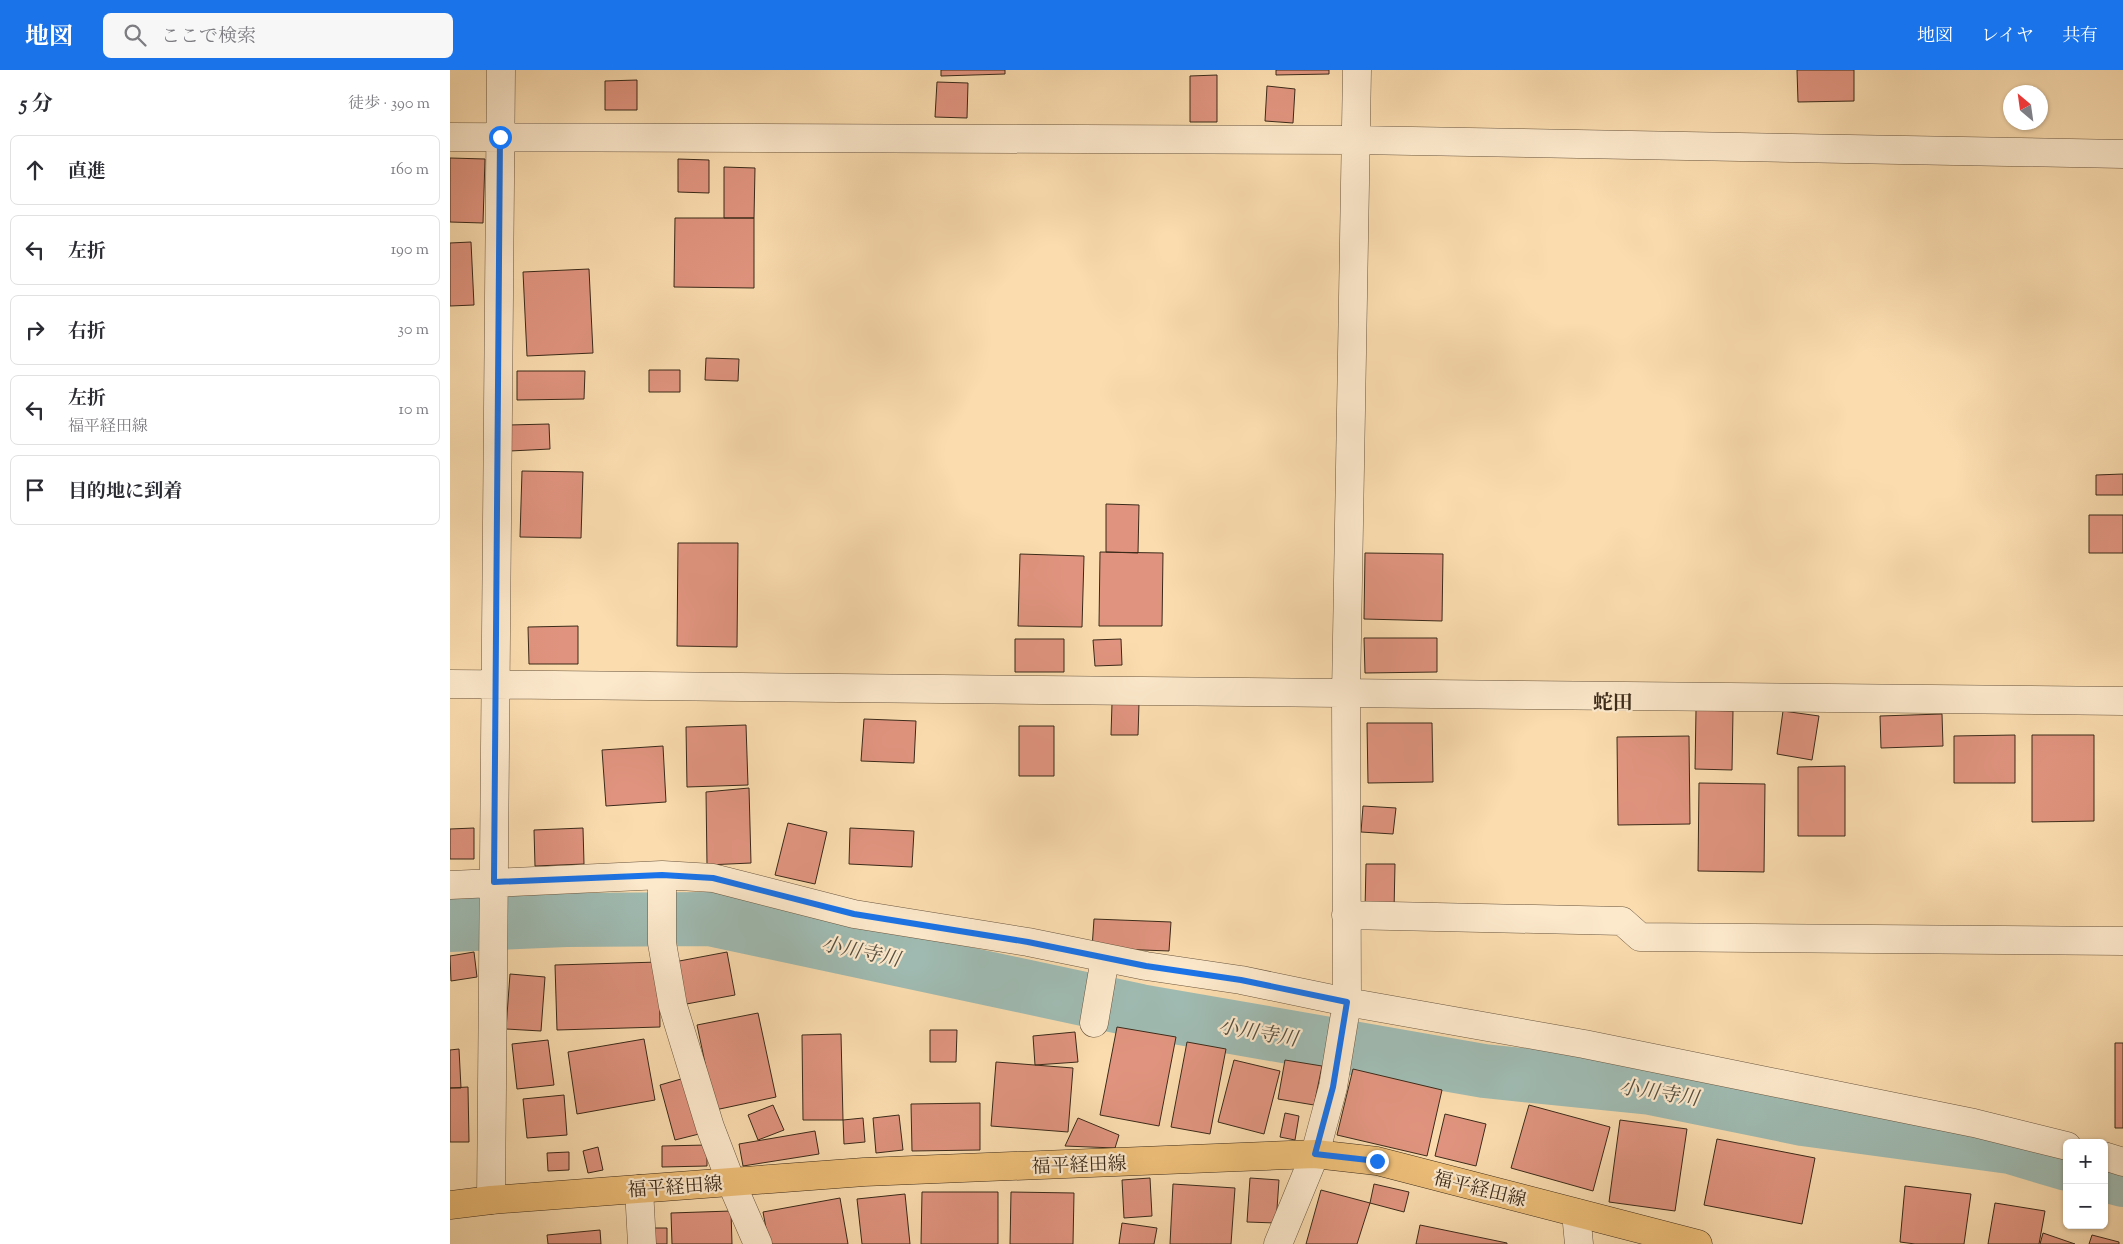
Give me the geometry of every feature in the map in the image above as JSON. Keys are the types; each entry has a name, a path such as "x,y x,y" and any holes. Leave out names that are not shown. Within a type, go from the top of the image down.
{"main road":[{"name":"福平経田線","path":"450,1204 864,1172 1315,1154 1377,1161 1698,1244"}],"street":[{"path":"491,1200 501,70"},
{"path":"1278,1244 1315,1154 1333,1087 1347,1002 1346,694 1357,70"},
{"path":"450,136 1356,140 2123,154"},
{"path":"450,684 2123,701"},
{"path":"662,875 662,943 673,1006 710,1126 731,1182 758,1244"},
{"path":"450,885 494,893 662,875 713,878 854,914 1028,942 1146,966 1241,980 1347,1002 1584,1044 1974,1123 2063,1145"},
{"path":"1346,915 1622,921 1640,938 2123,941"},
{"path":"1094,1023 1105,958"},
{"path":"2108,1157 2123,1162"},
{"path":"639,1189 642,1244"},
{"path":"1576,1212 1579,1244"}],"building":[{"path":"941,70 1005,70 1005,74 941,76"},
{"path":"1276,70 1329,70 1329,74 1276,75"},
{"path":"1797,70 1854,70 1854,101 1798,102"},
{"path":"1217,75 1217,122 1190,122 1190,76"},
{"path":"637,80 637,110 605,110 605,81"},
{"path":"937,82 968,83 967,118 935,117"},
{"path":"1267,86 1295,89 1293,123 1265,121"},
{"path":"450,158 485,159 483,223 450,222"},
{"path":"678,159 709,160 709,193 678,192"},
{"path":"724,167 755,168 754,218 724,218"},
{"path":"675,218 754,218 754,288 674,287"},
{"path":"471,242 474,305 450,306 450,243"},
{"path":"589,269 593,353 527,356 523,272"},
{"path":"706,358 739,359 738,381 705,380"},
{"path":"649,370 680,370 680,392 649,392"},
{"path":"517,371 585,371 584,399 517,400"},
{"path":"549,424 550,449 510,451 509,425"},
{"path":"522,471 583,472 581,538 520,537"},
{"path":"2123,474 2123,495 2096,495 2096,475"},
{"path":"1106,504 1139,505 1138,553 1106,552"},
{"path":"2089,515 2123,515 2123,553 2089,553"},
{"path":"678,543 738,543 737,647 677,646"},
{"path":"1100,552 1163,553 1162,626 1099,626"},
{"path":"1365,553 1443,554 1442,621 1364,619"},
{"path":"1020,554 1084,556 1082,627 1018,626"},
{"path":"578,626 578,664 529,664 528,627"},
{"path":"1364,638 1437,638 1437,672 1365,673"},
{"path":"1015,639 1064,639 1064,672 1015,672"},
{"path":"1121,639 1122,665 1095,666 1093,640"},
{"path":"1112,703 1139,703 1138,735 1111,735"},
{"path":"1696,710 1733,711 1732,770 1695,769"},
{"path":"1783,711 1819,716 1812,760 1777,754"},
{"path":"1942,714 1943,746 1881,748 1880,716"},
{"path":"864,719 916,721 914,763 861,761"},
{"path":"1367,723 1432,723 1433,782 1368,783"},
{"path":"746,725 748,785 687,787 686,727"},
{"path":"1019,726 1054,726 1054,776 1019,776"},
{"path":"2015,735 2015,783 1954,783 1954,736"},
{"path":"2032,735 2094,735 2094,821 2032,822"},
{"path":"1689,736 1690,824 1618,825 1617,737"},
{"path":"663,746 666,802 606,806 602,750"},
{"path":"1845,766 1845,836 1798,836 1798,767"},
{"path":"1699,783 1765,784 1764,872 1698,871"},
{"path":"749,788 751,863 707,865 706,792"},
{"path":"1363,806 1396,808 1393,834 1361,832"},
{"path":"788,823 827,832 815,884 775,875"},
{"path":"474,828 474,859 450,859 450,829"},
{"path":"583,828 584,864 535,866 534,830"},
{"path":"850,828 914,831 912,867 849,864"},
{"path":"1366,864 1395,864 1394,911 1365,910"},
{"path":"1094,919 1171,922 1169,951 1092,948"},
{"path":"474,952 477,977 451,981 450,956"},
{"path":"727,952 735,995 681,1005 674,962"},
{"path":"659,962 660,1027 557,1030 555,965"},
{"path":"510,974 545,977 541,1031 506,1029"},
{"path":"758,1013 776,1097 715,1110 697,1025"},
{"path":"1117,1027 1176,1037 1159,1126 1100,1115"},
{"path":"930,1030 957,1030 956,1062 930,1062"},
{"path":"1075,1032 1078,1062 1035,1065 1033,1036"},
{"path":"841,1034 843,1120 803,1120 802,1035"},
{"path":"644,1039 655,1100 577,1114 568,1052"},
{"path":"548,1040 554,1085 517,1089 512,1044"},
{"path":"1187,1042 1226,1049 1210,1134 1171,1127"},
{"path":"2115,1043 2123,1043 2123,1128 2115,1128"},
{"path":"459,1049 461,1088 450,1088 450,1050"},
{"path":"1234,1060 1280,1071 1264,1134 1218,1122"},
{"path":"1285,1060 1322,1066 1314,1105 1278,1099"},
{"path":"996,1062 1073,1068 1068,1132 991,1126"},
{"path":"1353,1069 1442,1090 1427,1156 1337,1135"},
{"path":"688,1077 703,1133 675,1140 660,1085"},
{"path":"468,1087 469,1142 450,1142 450,1088"},
{"path":"564,1095 567,1135 527,1138 523,1099"},
{"path":"980,1103 980,1150 912,1151 911,1104"},
{"path":"773,1105 784,1130 758,1140 748,1115"},
{"path":"1529,1105 1610,1127 1593,1191 1511,1168"},
{"path":"1285,1113 1299,1116 1295,1140 1280,1137"},
{"path":"1445,1114 1486,1124 1476,1166 1435,1156"},
{"path":"899,1115 903,1150 876,1153 873,1118"},
{"path":"863,1118 865,1142 844,1144 843,1120"},
{"path":"1078,1118 1119,1135 1115,1148 1065,1146"},
{"path":"1620,1120 1687,1129 1675,1211 1609,1202"},
{"path":"815,1131 819,1154 743,1166 739,1144"},
{"path":"1717,1139 1815,1158 1802,1224 1704,1205"},
{"path":"707,1145 707,1166 662,1167 662,1146"},
{"path":"598,1147 603,1170 588,1173 583,1151"},
{"path":"569,1152 569,1170 548,1171 547,1153"},
{"path":"1150,1178 1152,1216 1124,1218 1122,1180"},
{"path":"1250,1178 1279,1180 1276,1223 1247,1222"},
{"path":"1173,1184 1235,1188 1231,1244 1170,1244"},
{"path":"1374,1184 1409,1192 1404,1212 1370,1203"},
{"path":"1905,1186 1971,1194 1964,1244 1915,1244 1900,1242"},
{"path":"1321,1190 1370,1203 1357,1244 1306,1244"},
{"path":"922,1192 998,1192 998,1244 921,1244"},
{"path":"1011,1192 1074,1193 1073,1244 1010,1244"},
{"path":"905,1194 910,1244 862,1244 857,1199"},
{"path":"840,1198 848,1244 769,1244 763,1212"},
{"path":"1995,1203 2045,1211 2039,1244 1988,1244"},
{"path":"731,1211 732,1244 672,1244 671,1213"},
{"path":"1122,1223 1157,1228 1154,1244 1119,1244"},
{"path":"1420,1225 1507,1243 1507,1244 1416,1244"},
{"path":"651,1228 667,1228 667,1244 651,1244"},
{"path":"600,1230 601,1244 548,1244 547,1235"},
{"path":"2043,1233 2075,1244 2040,1244"},
{"path":"2092,1235 2119,1242 2119,1244 2089,1244"}],"waterway":[{"name":"小川寺川","path":"450,925 566,920 710,919 1140,1011 1484,1071 1651,1088 1803,1119 2010,1147 2063,1163"},
{"name":"小川寺川","path":"2108,1176 2123,1180"}],"district":[{"name":"蛇田","path":"1613,702"}],"route":[{"path":"500,137 494,882 662,875 713,878 854,914 1028,942 1146,966 1241,980 1347,1002 1333,1087 1315,1154 1377,1161"}]}
